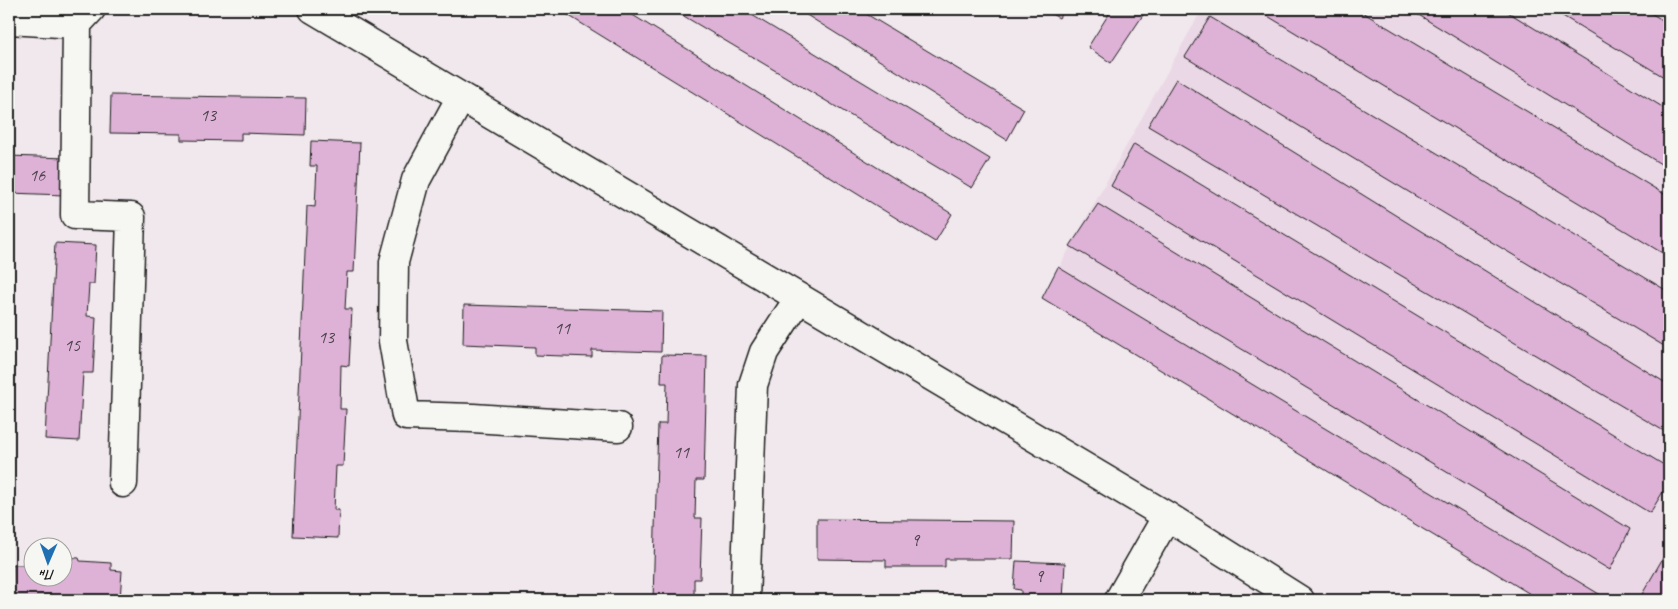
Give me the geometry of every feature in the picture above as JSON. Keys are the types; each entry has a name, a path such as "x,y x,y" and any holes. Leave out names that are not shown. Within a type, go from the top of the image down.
{"street":[{"path":"313,9 1167,516 1300,600"},
{"path":"9,20 84,16 75,215 131,217 123,483"},
{"path":"461,97 416,180 394,262 393,342 406,416 618,427"},
{"path":"745,600 753,385 764,352 799,298"},
{"path":"1119,600 1167,516"}],"shaded area":[{"path":"1202,9 1669,9 1669,600 1540,600 1042,298"}],"building":[{"path":"558,9 623,9 952,214 935,242"},
{"path":"672,9 742,9 990,159 972,188"},
{"path":"797,9 858,9 1024,109 1007,140"},
{"path":"1042,9 1064,9 1059,18"},
{"path":"1112,9 1147,9 1111,63 1088,47"},
{"path":"1256,9 1357,9 1669,197 1669,257"},
{"path":"1409,9 1503,9 1669,111 1669,169"},
{"path":"1551,9 1644,9 1669,24 1669,80"},
{"path":"1210,17 1669,292 1669,349 1185,57"},
{"path":"1176,79 1669,385 1669,434 1148,126"},
{"path":"111,95 306,98 305,135 241,133 241,141 181,140 181,134 110,133"},
{"path":"311,141 360,143 354,272 347,272 345,309 352,309 349,366 341,365 340,409 346,409 343,466 336,466 334,510 339,510 338,538 293,536 307,206 315,207 317,166 310,166"},
{"path":"1134,144 1669,468 1669,482 1650,513 1111,186"},
{"path":"9,156 66,158 64,195 9,193"},
{"path":"1098,204 1630,529 1610,570 1070,246"},
{"path":"55,243 96,245 94,284 89,284 87,316 96,317 93,373 83,373 79,441 45,439"},
{"path":"1058,267 1609,600 1540,600 1042,298"},
{"path":"464,305 662,311 661,352 592,350 592,357 535,355 535,347 463,344"},
{"path":"662,355 707,356 704,480 696,480 695,518 702,518 700,579 694,579 694,600 653,600 658,424 666,424 667,383 661,383"},
{"path":"817,519 1014,521 1013,559 945,559 945,567 886,567 886,560 817,559"},
{"path":"1667,551 1669,553 1669,600 1648,600 1641,596"},
{"path":"72,558 79,558 80,561 111,563 111,570 122,571 120,600 11,600 12,565 22,565 22,586 72,586"},
{"path":"1016,561 1065,563 1063,600 1021,600 1021,590 1014,589"}]}
